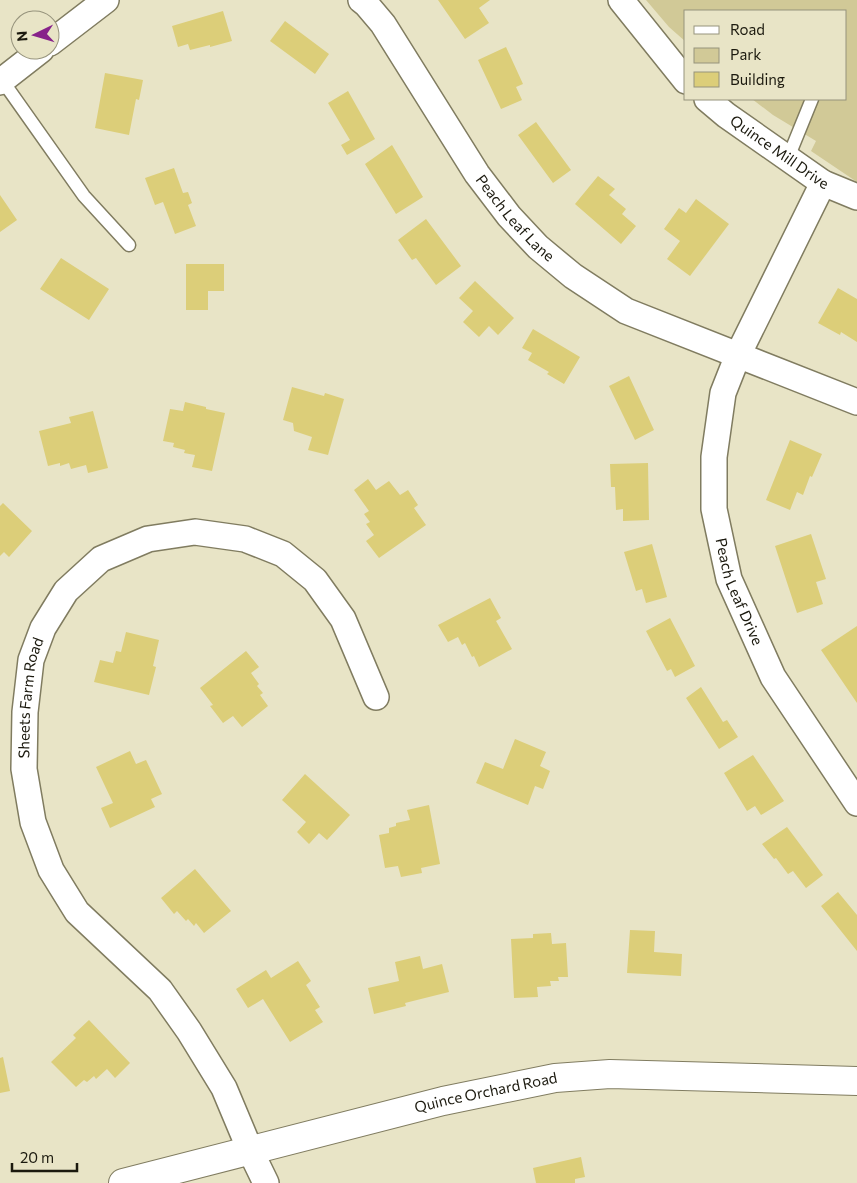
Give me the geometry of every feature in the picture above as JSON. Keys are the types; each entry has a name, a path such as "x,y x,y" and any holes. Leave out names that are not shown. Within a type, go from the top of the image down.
{"street":[{"path":"60,35 106,0"},
{"name":"Peach Leaf Lane","path":"362,0 383,24 477,174 509,216 538,247 573,276 626,311 738,355"},
{"path":"621,0 684,78"},
{"path":"1,79 27,60"},
{"name":"Quince Mill Drive","path":"708,100 726,115 823,183 857,197"},
{"name":"Peach Leaf Drive","path":"823,183 738,355 723,393 714,457 714,509 729,580 773,677 857,804"},
{"path":"738,355 857,402"},
{"name":"Sheets Farm Road","path":"266,1183 224,1088 189,1031 160,990 77,912 51,870 33,822 24,769 25,712 31,660 43,628 66,591 101,559 148,539 195,532 246,539 283,554 315,580 343,619 376,697"},
{"name":"Quince Orchard Road","path":"123,1183 443,1101 555,1078 610,1074 857,1081"}],"lane":[{"path":"1,79 84,196 129,245"},
{"path":"788,158 812,100"}],"green space":[{"path":"646,0 857,0 857,182 811,151 816,141 773,115 753,100 847,100 847,10 684,10 684,40 669,27"}],"building":[{"path":"438,0 490,0 479,8 489,23 465,39"},
{"path":"223,11 232,41 190,50 188,44 178,47 172,26"},
{"path":"285,21 329,54 315,74 270,41"},
{"path":"506,47 523,84 516,87 522,100 501,109 478,60"},
{"path":"105,73 143,80 139,100 136,99 129,135 95,128"},
{"path":"348,91 375,139 347,155 341,145 350,140 328,103"},
{"path":"536,122 571,170 553,183 518,135"},
{"path":"392,145 423,197 396,214 365,164"},
{"path":"174,168 183,193 188,192 192,203 188,205 196,226 175,234 163,202 155,205 145,178"},
{"path":"598,176 615,189 609,195 626,209 622,214 636,226 621,244 575,204"},
{"path":"0,195 17,220 0,232"},
{"path":"696,199 729,224 690,276 667,259 680,241 664,229 679,208 686,213"},
{"path":"426,219 461,266 436,285 416,258 412,260 398,240"},
{"path":"61,258 109,289 89,320 40,289"},
{"path":"186,264 224,264 224,291 208,291 208,310 186,310"},
{"path":"475,281 514,318 498,335 489,326 479,337 463,322 473,311 459,298"},
{"path":"838,288 857,299 857,342 841,332 840,335 818,323"},
{"path":"533,329 580,357 564,384 547,374 549,372 528,360 532,353 522,348"},
{"path":"629,376 654,430 635,440 609,386"},
{"path":"292,387 324,396 325,393 344,399 328,455 308,450 312,437 294,431 293,423 283,420"},
{"path":"185,402 225,413 212,471 192,467 195,455 184,453 185,450 173,447 174,443 163,441 170,409 183,411"},
{"path":"93,411 108,468 88,473 86,465 71,469 69,463 60,466 60,463 48,466 39,431 71,423 69,417"},
{"path":"790,440 822,454 812,477 810,476 803,495 797,492 790,510 766,500"},
{"path":"648,463 649,520 623,521 623,509 616,510 615,487 611,487 610,464"},
{"path":"368,479 376,490 389,481 400,495 408,490 418,505 414,508 426,525 379,558 366,541 374,535 366,524 370,522 364,514 369,511 354,490"},
{"path":"3,503 32,531 9,557 4,552 0,556 0,506"},
{"path":"811,534 826,579 816,582 823,604 797,613 775,546"},
{"path":"652,544 667,597 646,603 642,589 636,591 624,552"},
{"path":"490,598 501,618 496,621 512,649 479,667 465,643 462,645 458,637 448,642 438,625"},
{"path":"670,618 695,666 675,677 671,669 667,671 646,631"},
{"path":"857,626 857,703 821,650"},
{"path":"126,632 159,640 153,666 156,667 149,695 94,682 100,660 113,663 116,651 121,652"},
{"path":"246,651 259,667 251,673 259,684 257,686 263,693 260,695 268,706 242,727 233,716 223,723 210,706 213,705 200,688"},
{"path":"701,687 723,722 727,720 738,737 719,749 686,698"},
{"path":"515,739 546,752 540,766 550,771 543,789 535,786 528,805 476,783 485,762 503,769"},
{"path":"130,751 136,764 146,760 162,794 151,799 155,807 110,828 101,808 113,803 96,767"},
{"path":"753,755 784,801 761,815 755,806 747,811 724,773"},
{"path":"305,774 350,815 327,840 319,833 309,844 297,832 306,822 282,800"},
{"path":"429,805 440,864 421,868 422,873 401,877 398,866 385,868 379,835 389,833 389,828 396,826 396,823 410,820 407,810"},
{"path":"787,827 823,875 806,888 793,871 788,874 762,844"},
{"path":"195,869 231,911 204,933 196,923 194,926 188,919 186,921 177,911 174,914 161,898"},
{"path":"838,892 857,915 857,951 821,906"},
{"path":"630,930 655,931 654,952 682,954 681,976 627,973"},
{"path":"551,933 552,944 566,943 568,977 558,977 559,981 550,981 551,986 537,987 538,997 514,998 511,939 533,938 533,934"},
{"path":"420,956 423,969 442,964 449,992 405,1003 406,1006 374,1014 368,988 399,981 395,962"},
{"path":"298,961 311,981 306,985 320,1007 315,1010 323,1022 290,1042 263,999 248,1008 236,989 266,970 271,978"},
{"path":"89,1020 130,1063 115,1078 107,1069 96,1079 94,1076 87,1082 84,1080 76,1087 51,1062 76,1038 73,1035"},
{"path":"3,1057 10,1091 0,1093 0,1058"},
{"path":"581,1157 585,1177 575,1179 575,1183 536,1183 533,1168"}]}
